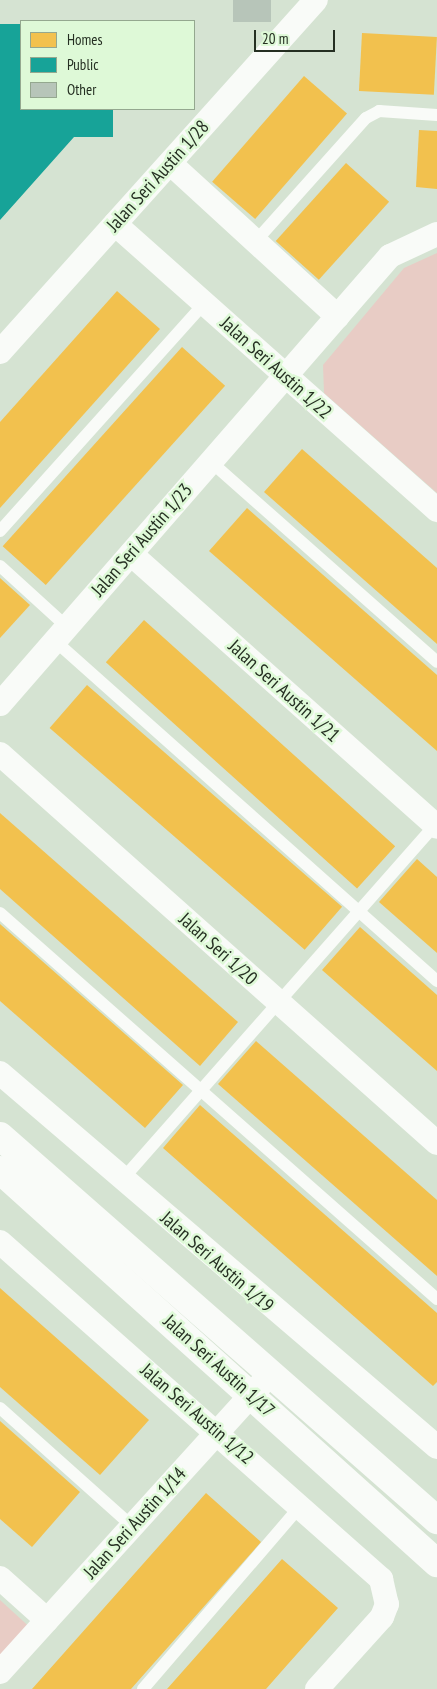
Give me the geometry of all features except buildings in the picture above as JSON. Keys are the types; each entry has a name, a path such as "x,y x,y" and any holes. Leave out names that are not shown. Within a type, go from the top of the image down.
{"street":[{"name":"Jalan Seri Austin 1/28","path":"0,352 171,164 316,0"},
{"path":"171,164 338,317"},
{"name":"Jalan Seri Austin 1/22","path":"115,224 437,510"},
{"name":"Jalan Seri Austin 1/23","path":"0,704 390,256 437,234"},
{"name":"Jalan Seri Austin 1/21","path":"131,554 436,825"},
{"name":"Jalan Seri 1/20","path":"0,754 437,1143"},
{"name":"Jalan Seri Austin 1/19","path":"0,1073 122,1181 437,1447"},
{"name":"Jalan Seri Austin 1/17","path":"0,1136 437,1520"},
{"name":"Jalan Seri Austin 1/17","path":"0,1170 437,1563"},
{"name":"Jalan Seri Austin 1/12","path":"0,1242 375,1570 386,1592 382,1617 317,1689"},
{"name":"Jalan Seri Austin 1/14","path":"0,1672 270,1374"},
{"path":"0,1578 47,1620"}],"lane":[{"path":"255,242 366,118 379,111 437,115"},
{"path":"0,531 204,304"},
{"path":"210,461 437,662"},
{"path":"0,566 60,634 358,911 437,981"},
{"path":"122,1181 358,911 436,825"},
{"path":"0,913 437,1299"},
{"path":"0,1408 132,1526"},
{"path":"144,1689 301,1505"}],"shaded area":[{"path":"437,253 437,493 324,393 323,365 404,268"},
{"path":"0,1600 35,1632 0,1671"}]}
